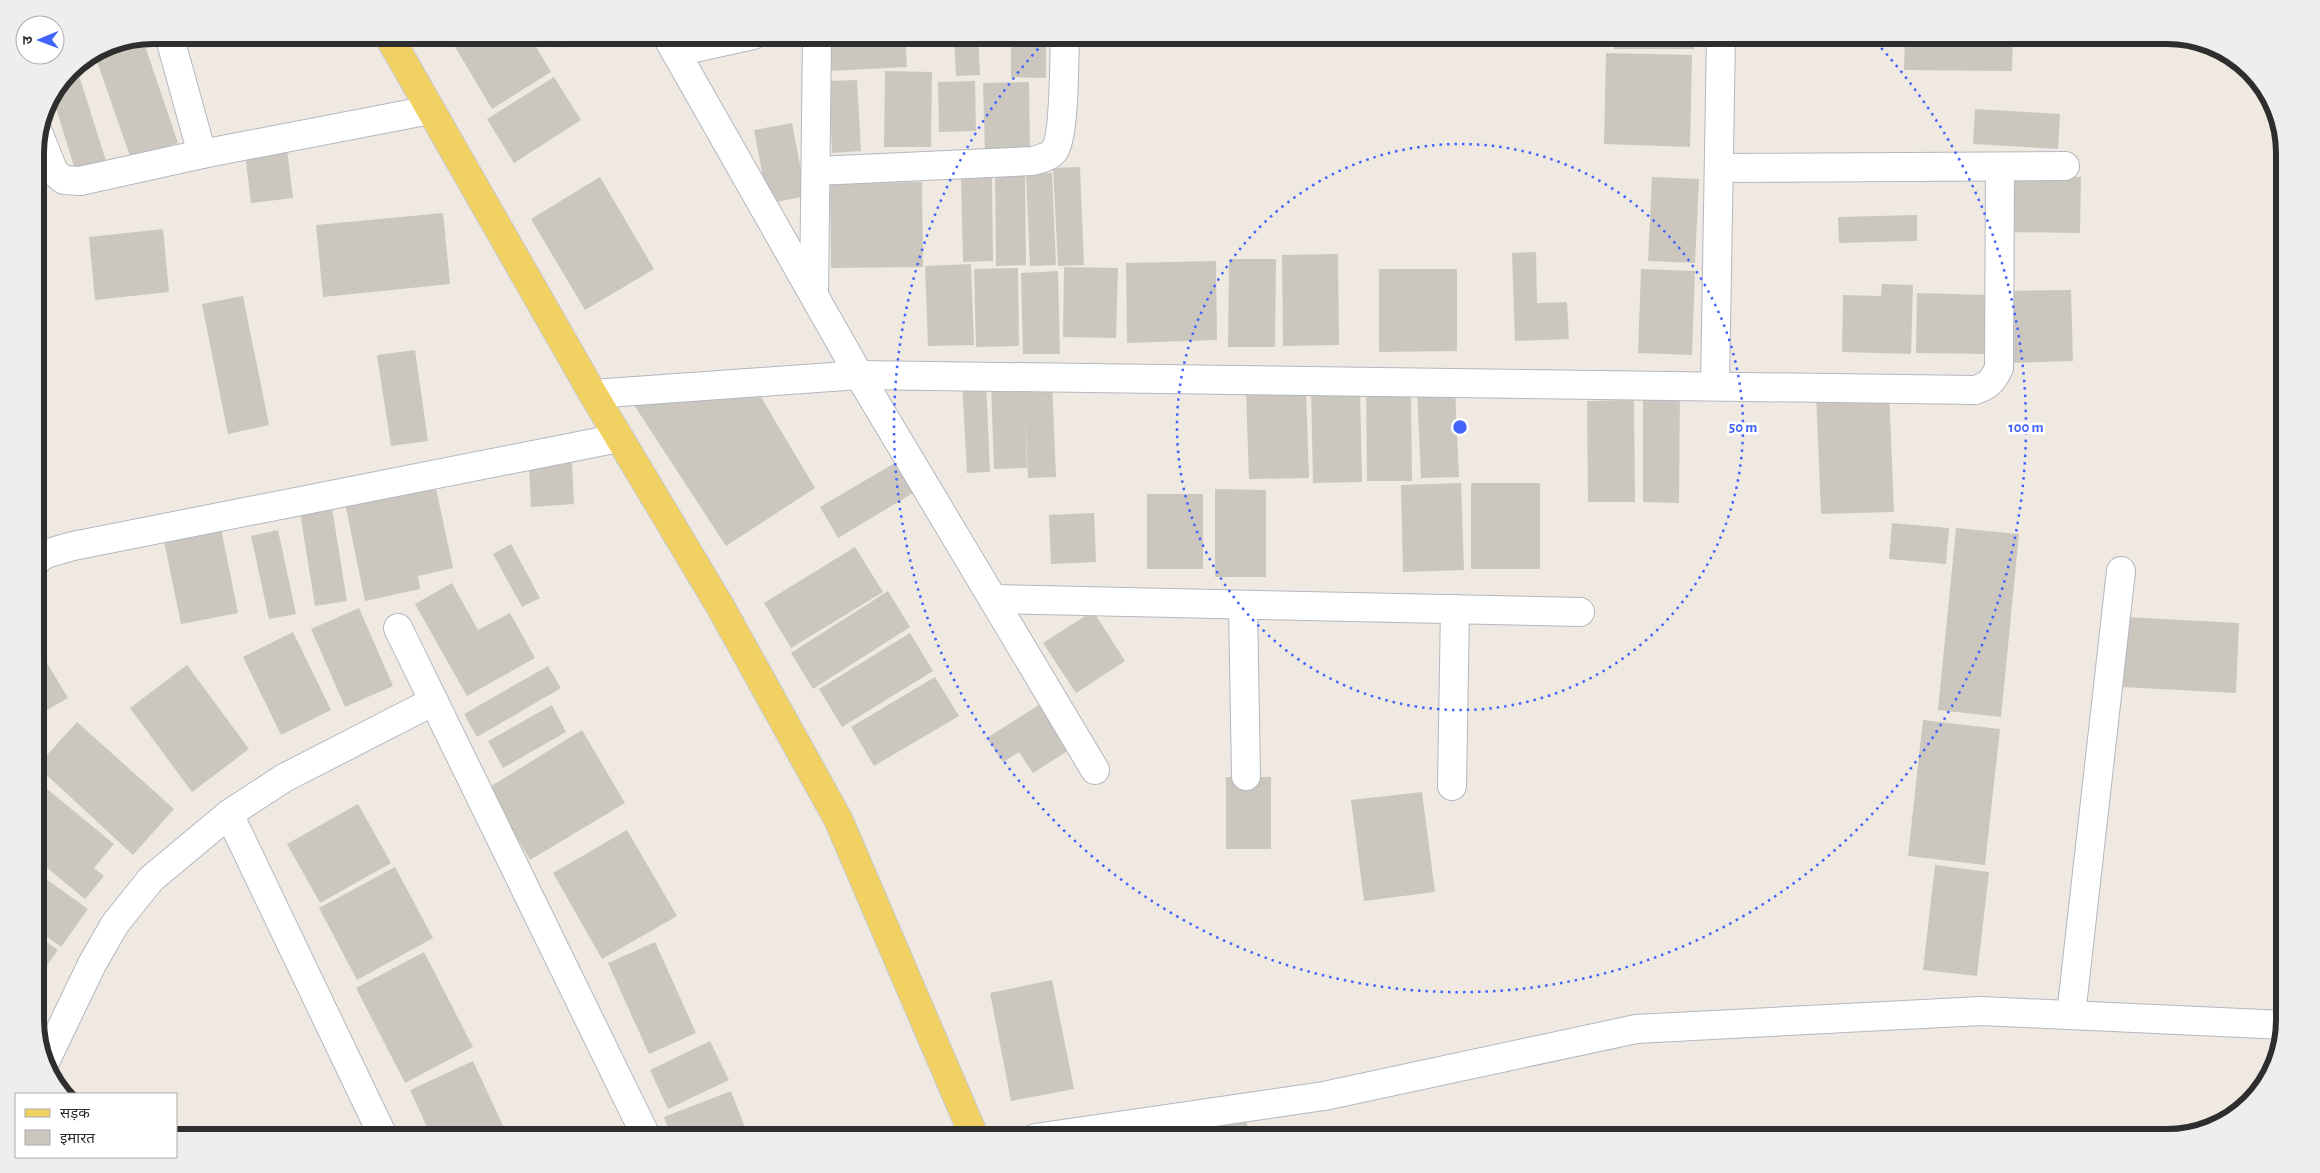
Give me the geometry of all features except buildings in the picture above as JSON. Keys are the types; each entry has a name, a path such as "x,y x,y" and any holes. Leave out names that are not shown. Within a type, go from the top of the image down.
{"main road":[{"path":"393,44 593,394 720,606 838,818 971,1129"}],"street":[{"path":"171,44 202,154"},
{"path":"671,44 859,374 1094,770"},
{"path":"814,296 817,44"},
{"path":"816,171 1032,161 1045,158 1054,151 1060,134 1065,44"},
{"path":"1715,386 1721,44"},
{"path":"44,147 54,172 64,180 80,181 202,154 430,110"},
{"path":"1719,168 2065,166"},
{"path":"593,394 859,374 1975,390 1985,387 1993,380 1999,368 2000,167"},
{"path":"44,555 74,546 619,438"},
{"path":"2071,1015 2121,571"},
{"path":"993,599 1580,612"},
{"path":"1243,605 1246,776"},
{"path":"1452,786 1456,609"},
{"path":"398,628 643,1129"},
{"path":"49,1053 92,964 114,924 151,879 229,814 284,778 434,701"},
{"path":"229,814 380,1129"},
{"path":"1097,1129 1324,1096 1636,1029 1981,1010 2276,1025"}]}
